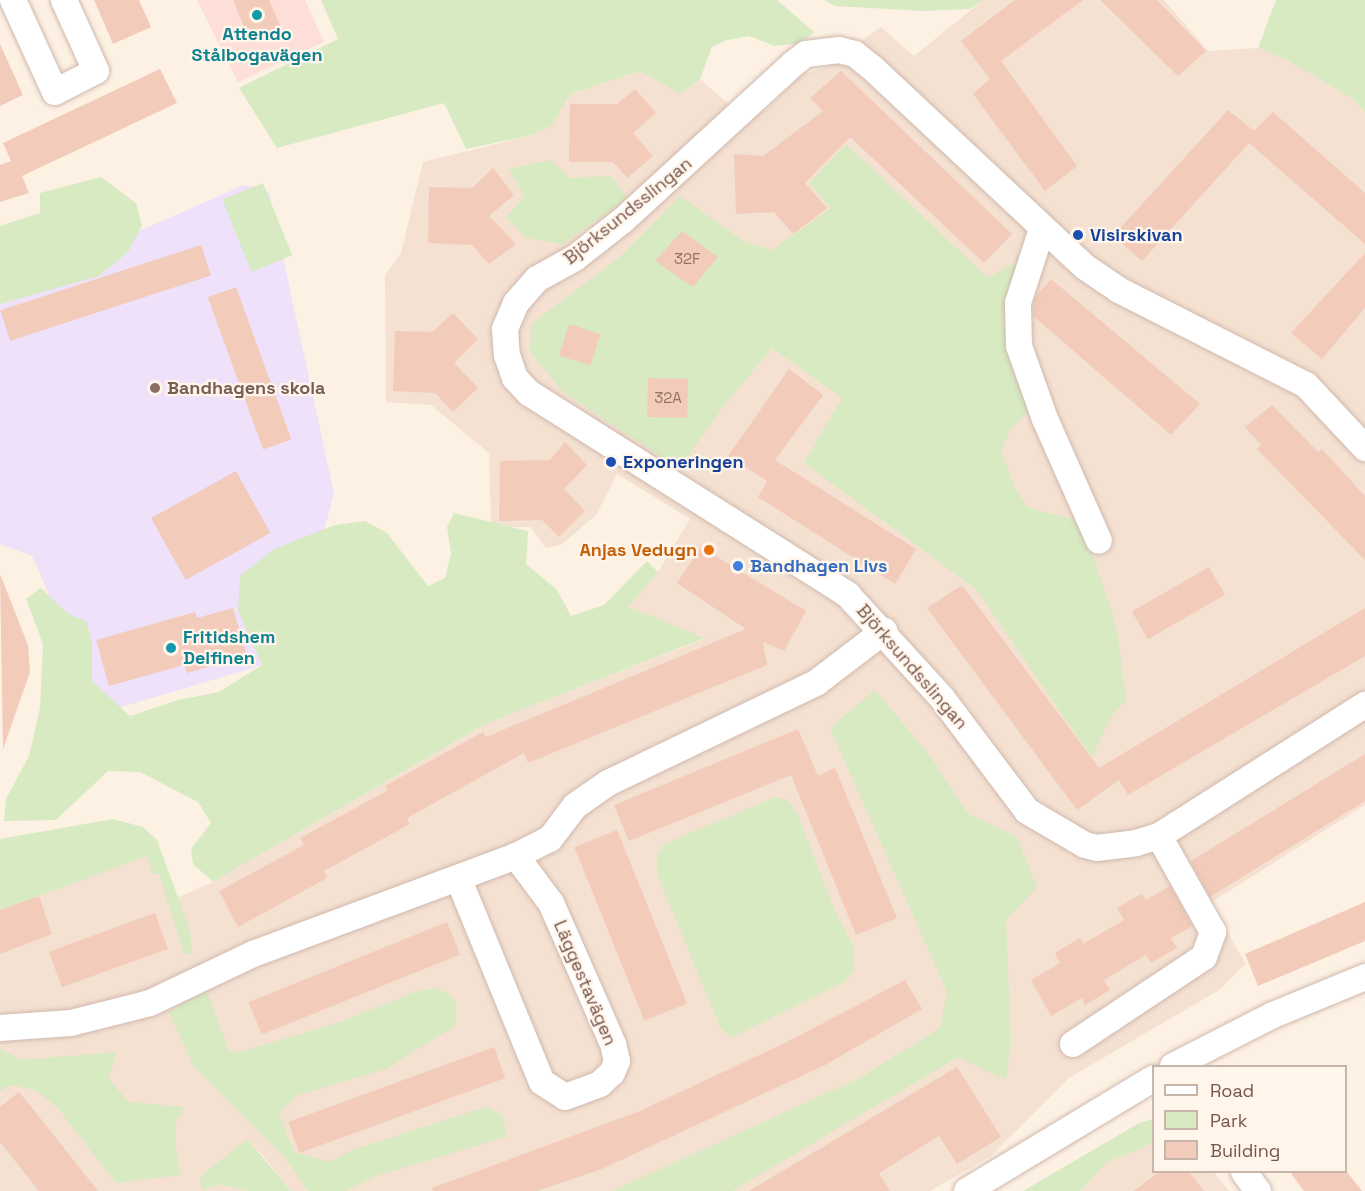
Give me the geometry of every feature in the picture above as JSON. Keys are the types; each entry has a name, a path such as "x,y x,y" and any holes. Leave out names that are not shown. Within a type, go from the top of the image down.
{"street":[{"path":"13,0 55,92 96,71 64,0"},
{"name":"Björksundsslingan","path":"1365,448 1306,385 1119,290 1042,229 855,54 821,50 793,64 622,221 575,258 537,279 516,303 505,329 507,354 515,378 529,393 848,595 885,631 942,698 1027,811 1053,829 1097,848 1136,843 1159,836 1365,705"},
{"path":"1042,229 1017,303 1019,345 1045,419 1099,541"},
{"path":"0,1028 71,1023 150,1003 253,954 459,880 516,856 550,839 575,806 608,783 816,683 885,631"},
{"path":"1073,1044 1204,957 1213,932 1159,836"},
{"name":"Läggestavägen","path":"459,880 542,1082 565,1097 600,1084 617,1061 613,1044 551,903 516,856"},
{"path":"1175,1065 1273,1015 1365,977"},
{"path":"967,1191 1152,1079"},
{"path":"1245,1173 1258,1191"}],"shaded area":[{"path":"197,0 305,0 324,42 238,82"},
{"path":"983,0 1164,0 1208,51 1258,48 1285,59 1355,100 1365,113 1365,805 1210,903 1246,964 1219,990 1069,1078 991,1156 930,1191 291,1191 258,1150 220,1184 247,1191 0,1191 0,898 146,850 162,862 172,900 213,882 485,724 704,639 627,607 658,572 690,519 617,474 596,515 561,545 546,548 530,527 491,527 489,453 431,405 386,402 385,275 401,253 423,162 532,135 552,124 570,94 640,71 680,94 700,79 729,104 766,110 801,75 826,67 881,27 914,56"},
{"name":"Bandhagens skola","path":"244,185 269,192 334,494 289,657 102,713 32,556 0,544 0,282 30,279"},
{"path":"1152,1143 1152,1173 1215,1173 1229,1191 1080,1191 1106,1163"}],"green space":[{"path":"321,0 777,0 814,32 802,43 775,46 749,36 727,40 712,47 700,79 680,94 640,71 570,94 552,125 532,135 466,149 444,103 277,148 239,88 338,39"},
{"path":"824,0 983,0 970,9 924,11 835,6"},
{"path":"1276,0 1365,0 1365,113 1355,100 1285,59 1258,48"},
{"path":"846,144 988,278 1021,259 1004,320 1032,408 1009,431 1002,452 1014,486 1027,507 1071,519 1084,529 1116,624 1126,700 1110,718 1092,758 976,589 804,463 842,398 772,348 722,408 679,469 562,391 530,352 531,324 620,257 680,196 745,242 772,250 831,208 809,183"},
{"path":"551,160 570,178 611,176 628,198 562,244 526,238 506,217 525,196 508,169"},
{"path":"101,177 136,203 142,225 128,252 99,276 0,304 0,226 40,213 40,193"},
{"path":"263,183 292,255 251,272 222,199"},
{"path":"454,513 528,531 526,564 557,590 571,616 604,605 647,561 658,572 628,607 705,638 485,724 213,882 193,864 191,849 211,823 198,802 140,772 108,771 56,820 4,821 6,799 29,756 40,708 43,644 26,599 41,588 67,613 87,622 92,645 92,681 130,716 178,700 219,692 262,665 238,610 240,576 274,549 335,525 365,521 387,533 428,586 445,578 451,553 447,527"},
{"path":"875,690 930,756 968,814 1016,836 1037,887 1006,920 1011,1043 1006,1080 958,1057 732,1191 612,1191 860,1078 940,1028 947,992 830,728"},
{"path":"775,797 789,801 798,815 832,904 853,945 854,971 844,982 732,1037 721,1029 658,877 657,857 664,844"},
{"path":"113,819 143,827 157,840 190,930 192,953 184,954 159,874 153,874 147,856 0,910 0,839"},
{"path":"438,988 456,1000 456,1025 386,1069 298,1095 279,1113 294,1152 329,1162 355,1149 486,1107 503,1115 506,1137 376,1176 346,1191 308,1191 287,1160 193,1065 169,1012 206,989 229,1051 241,1052 340,1022 418,991"},
{"path":"0,1048 20,1060 117,1052 108,1079 129,1102 184,1107 176,1122 175,1139 180,1175 116,1183 56,1106 36,1090 10,1085 0,1091"},
{"path":"1152,1119 1152,1143 1106,1163 1080,1191 1023,1191 1139,1123"},
{"path":"247,1139 291,1191 247,1191 220,1184 202,1191 200,1177"}],"building":[{"path":"94,0 139,0 151,27 113,44"},
{"name":"Attendo Stålbogavägen","path":"233,0 269,0 282,29 251,43"},
{"path":"1015,0 1083,0 1001,61 1077,166 1045,191 973,94 990,79 961,41"},
{"path":"1100,0 1157,0 1206,51 1178,76"},
{"path":"0,44 23,95 0,106"},
{"path":"160,69 177,103 22,176 29,193 0,202 0,165 11,161 3,143"},
{"path":"841,71 1012,234 984,263 850,137 805,183 827,208 793,234 774,212 736,214 734,154 763,156 823,111 810,98"},
{"path":"635,89 656,113 633,133 653,156 627,178 613,162 569,162 570,104 617,104"},
{"path":"1228,110 1254,131 1273,112 1365,193 1365,244 1249,143 1142,261 1113,236"},
{"path":"493,168 514,195 489,216 516,244 489,264 472,245 428,243 429,187 472,188"},
{"path":"682,231 718,257 693,287 655,261"},
{"path":"201,245 211,275 10,341 0,310"},
{"path":"1365,253 1365,308 1322,359 1291,333"},
{"path":"1051,279 1200,404 1171,435 1033,316 1035,298"},
{"path":"236,287 291,439 263,449 208,297"},
{"path":"453,313 478,339 454,363 478,388 453,412 435,393 393,391 395,331 432,332"},
{"path":"569,324 600,334 590,366 559,355"},
{"path":"789,369 823,395 775,460 916,549 895,584 758,497 767,481 728,456"},
{"path":"648,378 688,379 687,418 647,417"},
{"path":"1272,405 1318,452 1322,449 1365,496 1365,560 1257,449 1261,445 1245,427"},
{"path":"565,442 587,465 564,489 585,511 559,537 542,520 499,521 500,461 550,460"},
{"path":"236,471 270,533 186,580 151,518"},
{"path":"701,547 806,611 784,651 763,642 767,665 528,763 524,753 407,818 410,824 324,871 327,878 238,927 219,891 304,845 300,838 387,791 385,786 483,732 486,737 746,629 677,583"},
{"path":"1209,567 1225,595 1148,639 1132,612"},
{"path":"0,574 28,645 30,672 3,749"},
{"path":"962,585 1099,768 1365,608 1365,656 1128,795 1119,780 1077,810 927,608"},
{"name":"Fritidshem Delfinen","path":"233,608 247,656 187,673 184,665 109,686 96,640 195,612 197,618"},
{"path":"798,729 818,776 835,768 897,918 856,935 791,775 629,841 614,805"},
{"path":"1365,754 1365,801 1210,897 1191,861"},
{"path":"617,830 687,1003 644,1021 574,847"},
{"path":"1170,886 1192,926 1171,938 1177,948 1151,963 1146,955 1104,980 1110,990 1085,1005 1082,998 1051,1016 1031,980 1060,963 1055,953 1080,938 1083,944 1124,920 1117,908 1129,901 1142,894 1146,900"},
{"path":"39,896 52,934 0,954 0,910"},
{"path":"1365,902 1365,941 1258,986 1245,954"},
{"path":"155,913 168,949 62,987 49,952"},
{"path":"447,922 460,954 262,1035 249,1002"},
{"path":"905,980 922,1009 825,1065 602,1169 537,1191 433,1191 432,1188 640,1111 789,1041"},
{"path":"494,1047 505,1078 299,1153 288,1122"},
{"path":"957,1067 1001,1137 957,1164 939,1136 879,1173 890,1191 749,1191"},
{"path":"19,1092 98,1191 39,1191 0,1142 0,1107"},
{"path":"1347,1172 1362,1191 1304,1191 1291,1173"},
{"path":"1158,1173 1190,1173 1204,1191 1134,1191"}],"place":[{"name":"Attendo Stålbogavägen","path":"257,15"},
{"name":"Visirskivan","path":"1078,235"},
{"name":"Bandhagens skola","path":"155,388"},
{"name":"Exponeringen","path":"611,462"},
{"name":"Anjas Vedugn","path":"709,550"},
{"name":"Bandhagen Livs","path":"738,566"},
{"name":"Fritidshem Delfinen","path":"171,648"}]}
